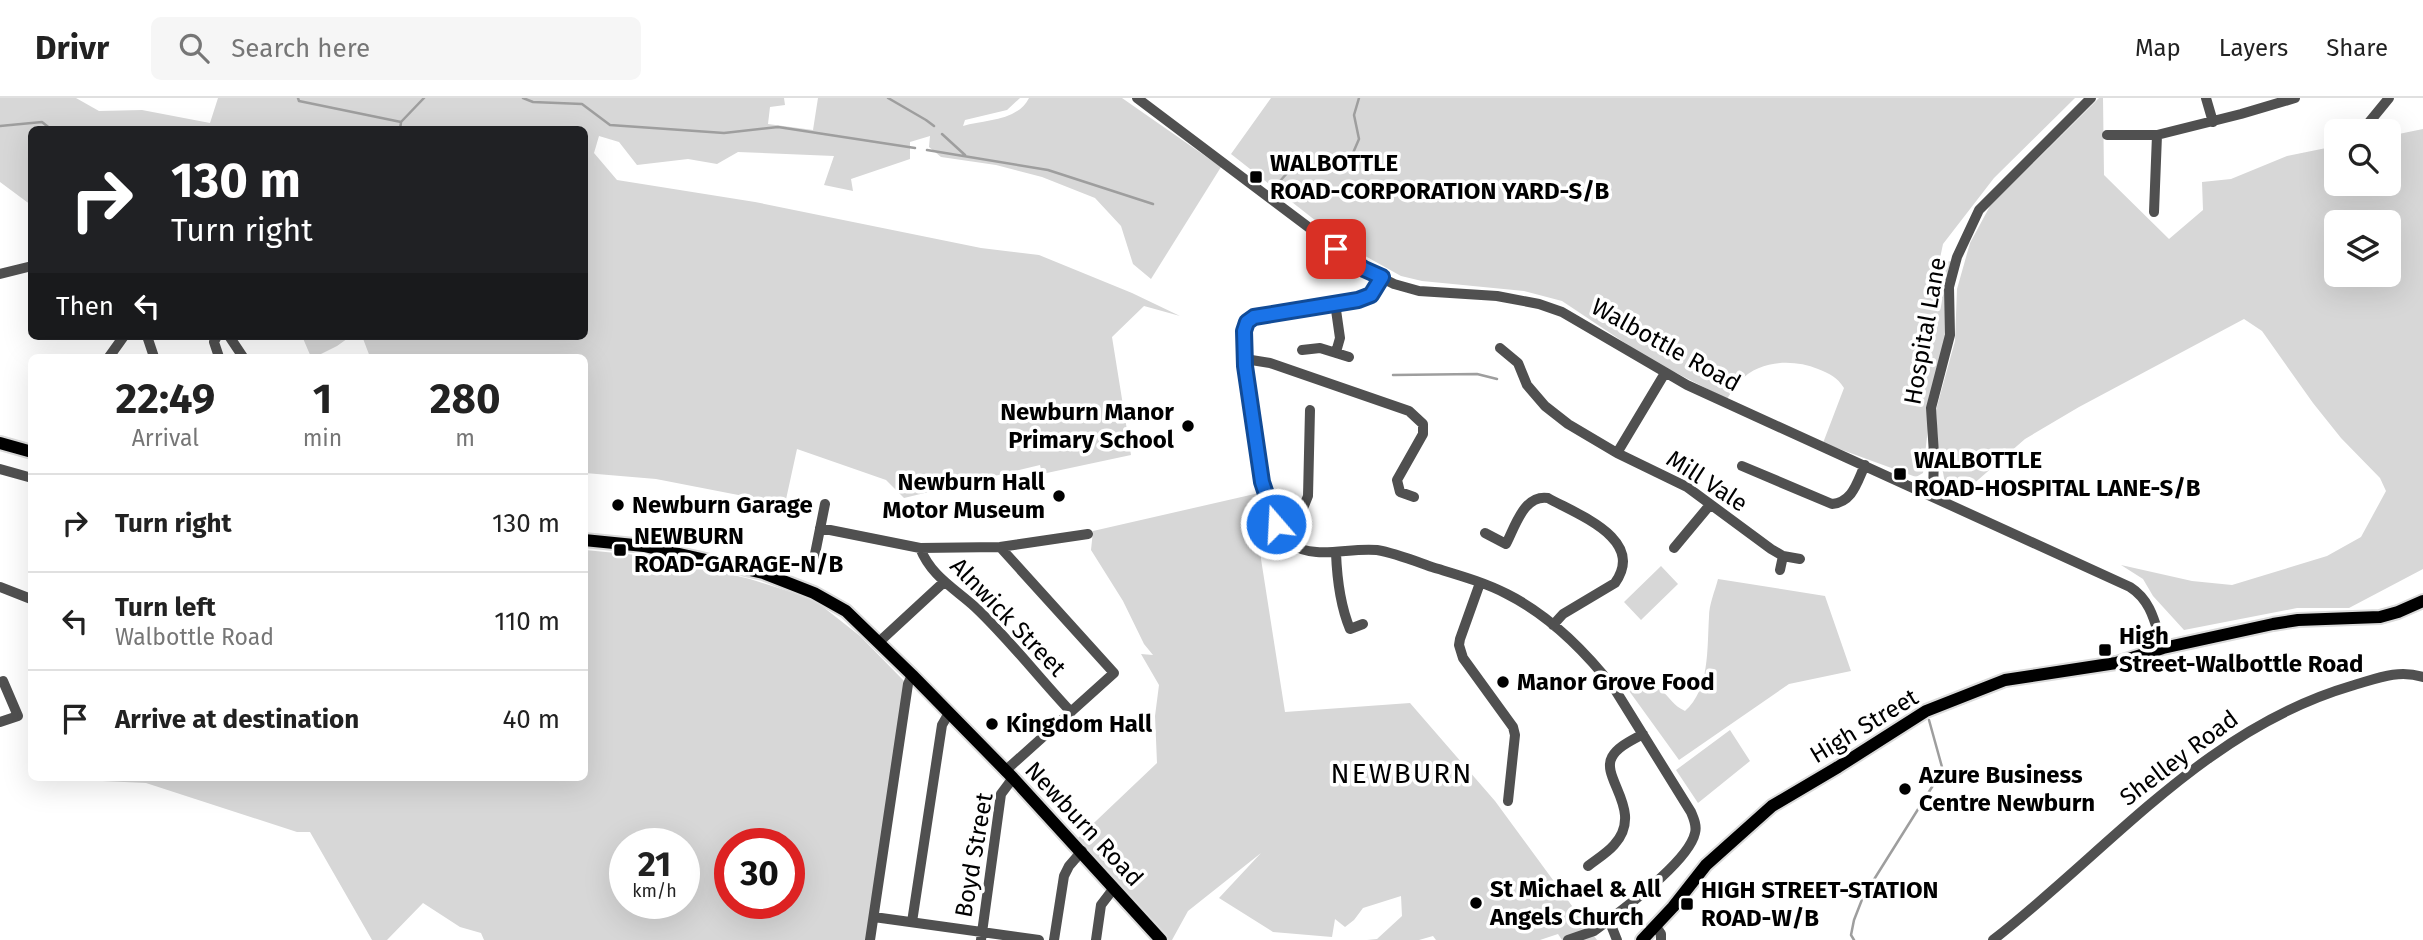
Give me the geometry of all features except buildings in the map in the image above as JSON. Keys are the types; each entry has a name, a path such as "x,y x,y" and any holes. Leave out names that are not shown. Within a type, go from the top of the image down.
{"main road":[{"path":"0,443 28,451"},
{"name":"Newburn Road","path":"588,540 644,545 763,573 814,593 856,620 1009,774 1161,940"},
{"name":"High Street","path":"1642,940 1656,927 1706,865 1772,806 1926,711 2005,680 2116,663 2163,648 2298,620 2380,617 2423,601"}],"street":[{"name":"Walbottle Road","path":"1138,98 1349,259 1382,277 1419,291 1497,296 1553,308 1710,396 1933,495 1966,513 2138,592 2151,609 2163,648"},
{"name":"Hospital Lane","path":"1933,495 1931,408 1950,335 1950,287 1957,257 1979,210 2091,98"},
{"path":"2206,98 2213,122"},
{"path":"2107,135 2157,135 2295,98"},
{"path":"2372,119 2389,98"},
{"path":"2154,212 2157,135"},
{"path":"0,274 28,267"},
{"path":"1382,277 1371,295 1366,298 1254,317 1247,322 1244,331 1245,359 1262,482 1276,524 1289,543 1318,553 1380,551 1480,583 1510,596 1553,625 1600,670 1614,688 1691,812 1695,820 1695,835 1688,848 1658,880 1594,931 1568,940"},
{"path":"1335,303 1340,338 1336,352"},
{"path":"1302,350 1320,348 1349,357"},
{"name":"Mill Vale","path":"1500,348 1517,363 1527,385 1567,424 1687,487 1771,550 1783,556 1800,559"},
{"path":"1245,359 1270,363 1409,411 1423,424 1423,434 1397,480 1400,492 1414,497"},
{"path":"1618,453 1665,373"},
{"path":"1289,543 1308,496 1310,410"},
{"path":"1742,466 1832,504 1841,503 1850,497 1865,465"},
{"path":"0,470 28,477"},
{"path":"1485,533 1506,544 1528,504 1540,497 1548,498 1614,538 1622,551 1620,576 1607,589 1563,614 1553,625"},
{"path":"813,564 825,504"},
{"path":"1674,548 1709,506"},
{"path":"820,528 920,548 1000,547 1088,534"},
{"path":"1000,547 1114,673 1009,774"},
{"name":"Alnwick Street","path":"920,548 929,566 975,607 1071,712"},
{"path":"1336,553 1343,612 1350,629 1363,624"},
{"path":"1780,570 1783,556"},
{"path":"879,642 944,582"},
{"path":"1480,583 1459,646 1463,658 1513,727 1515,735 1508,801"},
{"path":"0,587 28,598"},
{"name":"Shelley Road","path":"1993,940 2177,780 2265,721 2311,699 2382,676 2404,673 2423,677"},
{"path":"870,940 908,684 912,675"},
{"path":"0,722 18,716 3,681"},
{"path":"912,922 942,724 949,713"},
{"path":"1588,866 1616,844 1624,824 1624,805 1610,772 1610,759 1618,750 1643,734"},
{"name":"Boyd Street","path":"981,936 1001,794 1009,774"},
{"path":"1055,940 1064,876 1082,851"},
{"path":"1097,940 1101,905 1114,888"},
{"path":"874,917 945,926 981,936 1039,940"},
{"path":"1609,920 1617,940"},
{"path":"943,940 945,926"},
{"path":"1656,927 1661,934 1661,940"}],"shaded area":[{"path":"0,98 76,98 99,111 142,110 210,123 218,98 784,98 785,105 770,107 768,124 813,130 818,98 1020,98 1007,110 965,120 963,126 1009,115 1024,106 1029,98 1122,98 1221,167 1151,279 1133,264 1121,226 1095,198 1042,177 996,165 941,157 929,147 930,136 910,142 910,159 851,179 853,191 824,185 834,156 738,152 717,164 688,159 637,165 619,142 599,136 594,153 617,180 755,202 981,248 1039,255 1180,316 1144,306 1112,337 1131,455 1042,474 1040,465 904,498 886,480 797,449 785,504 656,479 588,473 588,354 369,354 364,340 588,340 588,126 28,126 28,203 0,182"},
{"path":"1271,98 2075,98 1994,178 1943,244 1939,263 1952,261 1946,332 1928,428 1923,473 1916,477 1823,443 1844,388 1833,376 1818,369 1788,363 1767,365 1748,374 1727,399 1649,359 1562,301 1524,291 1422,281 1401,276 1349,247 1231,154"},
{"path":"2099,98 2103,98 2104,175 2169,239 2203,210 2202,182 2231,179 2287,156 2324,148 2324,196 2401,196 2401,134 2423,129 2423,569 2349,608 2297,608 2184,630 2153,596 2143,579 2121,565 2192,581 2232,585 2327,556 2361,537 2386,491 2380,478 2341,438 2313,403 2262,331 2244,319 2079,407 2025,439 1963,493 1945,483 1938,446 1936,410 1955,341 1957,289 1970,243 1990,206"},
{"path":"304,340 345,340 321,354 310,354"},
{"path":"1259,493 1261,559 1285,712 1410,703 1495,801 1597,940 1562,940 1558,934 1540,940 1436,940 1433,936 1419,940 1367,940 1377,939 1402,916 1401,896 1363,908 1345,927 1335,919 1332,937 1273,932 1219,898 1261,853 1188,911 1172,940 1166,940 1077,839 1157,763 1155,716 1159,685 1141,654 1153,655 1144,644 1123,601 1091,550 1093,531"},
{"path":"588,550 657,557 750,579 813,599 860,636 905,682 867,940 484,940 481,933 460,927 423,903 387,940 372,940 310,832 297,832 146,783 102,781 588,781"},
{"path":"1661,566 1678,584 1641,620 1624,602"},
{"path":"1718,579 1825,596 1851,671 1789,684 1679,760 1627,688 1635,683 1657,688 1685,711 1693,702 1706,667 1709,612"},
{"path":"1730,730 1750,761 1698,803 1676,770"}],"waterway":[{"path":"298,98 299,101 401,122"},
{"path":"400,126 401,122 424,98"},
{"path":"523,98 533,102 582,104 610,125 724,133 778,127 915,148"},
{"path":"888,98 934,126"},
{"path":"1280,181 1289,171 1341,162 1353,153 1359,139 1354,115 1359,98"},
{"path":"0,126 42,122 47,126"},
{"path":"942,134 965,155"},
{"path":"927,150 1048,170 1153,204"},
{"path":"1393,375 1477,374 1497,379"},
{"path":"1854,940 1851,935 1854,920 1863,897 1942,767 1929,720"}],"place":[{"name":"WALBOTTLE ROAD-CORPORATION YARD-S/B","path":"1256,177"},
{"name":"Newburn Manor Primary School","path":"1188,426"},
{"name":"WALBOTTLE ROAD-HOSPITAL LANE-S/B","path":"1900,474"},
{"name":"Newburn Hall Motor Museum","path":"1059,496"},
{"name":"Newburn Garage","path":"618,505"},
{"name":"NEWBURN ROAD-GARAGE-N/B","path":"620,550"},
{"name":"High Street-Walbottle Road","path":"2105,650"},
{"name":"Manor Grove Food","path":"1503,682"},
{"name":"Kingdom Hall","path":"992,724"},
{"name":"Azure Business Centre Newburn","path":"1905,789"},
{"name":"St Michael & All Angels Church","path":"1476,903"},
{"name":"HIGH STREET-STATION ROAD-W/B","path":"1687,904"}],"district":[{"name":"NEWBURN","path":"1402,773"}],"route":[{"path":"1276,524 1262,482 1245,366 1244,331 1249,319 1254,317 1358,300 1371,295 1382,277 1364,269 1336,249"}]}
